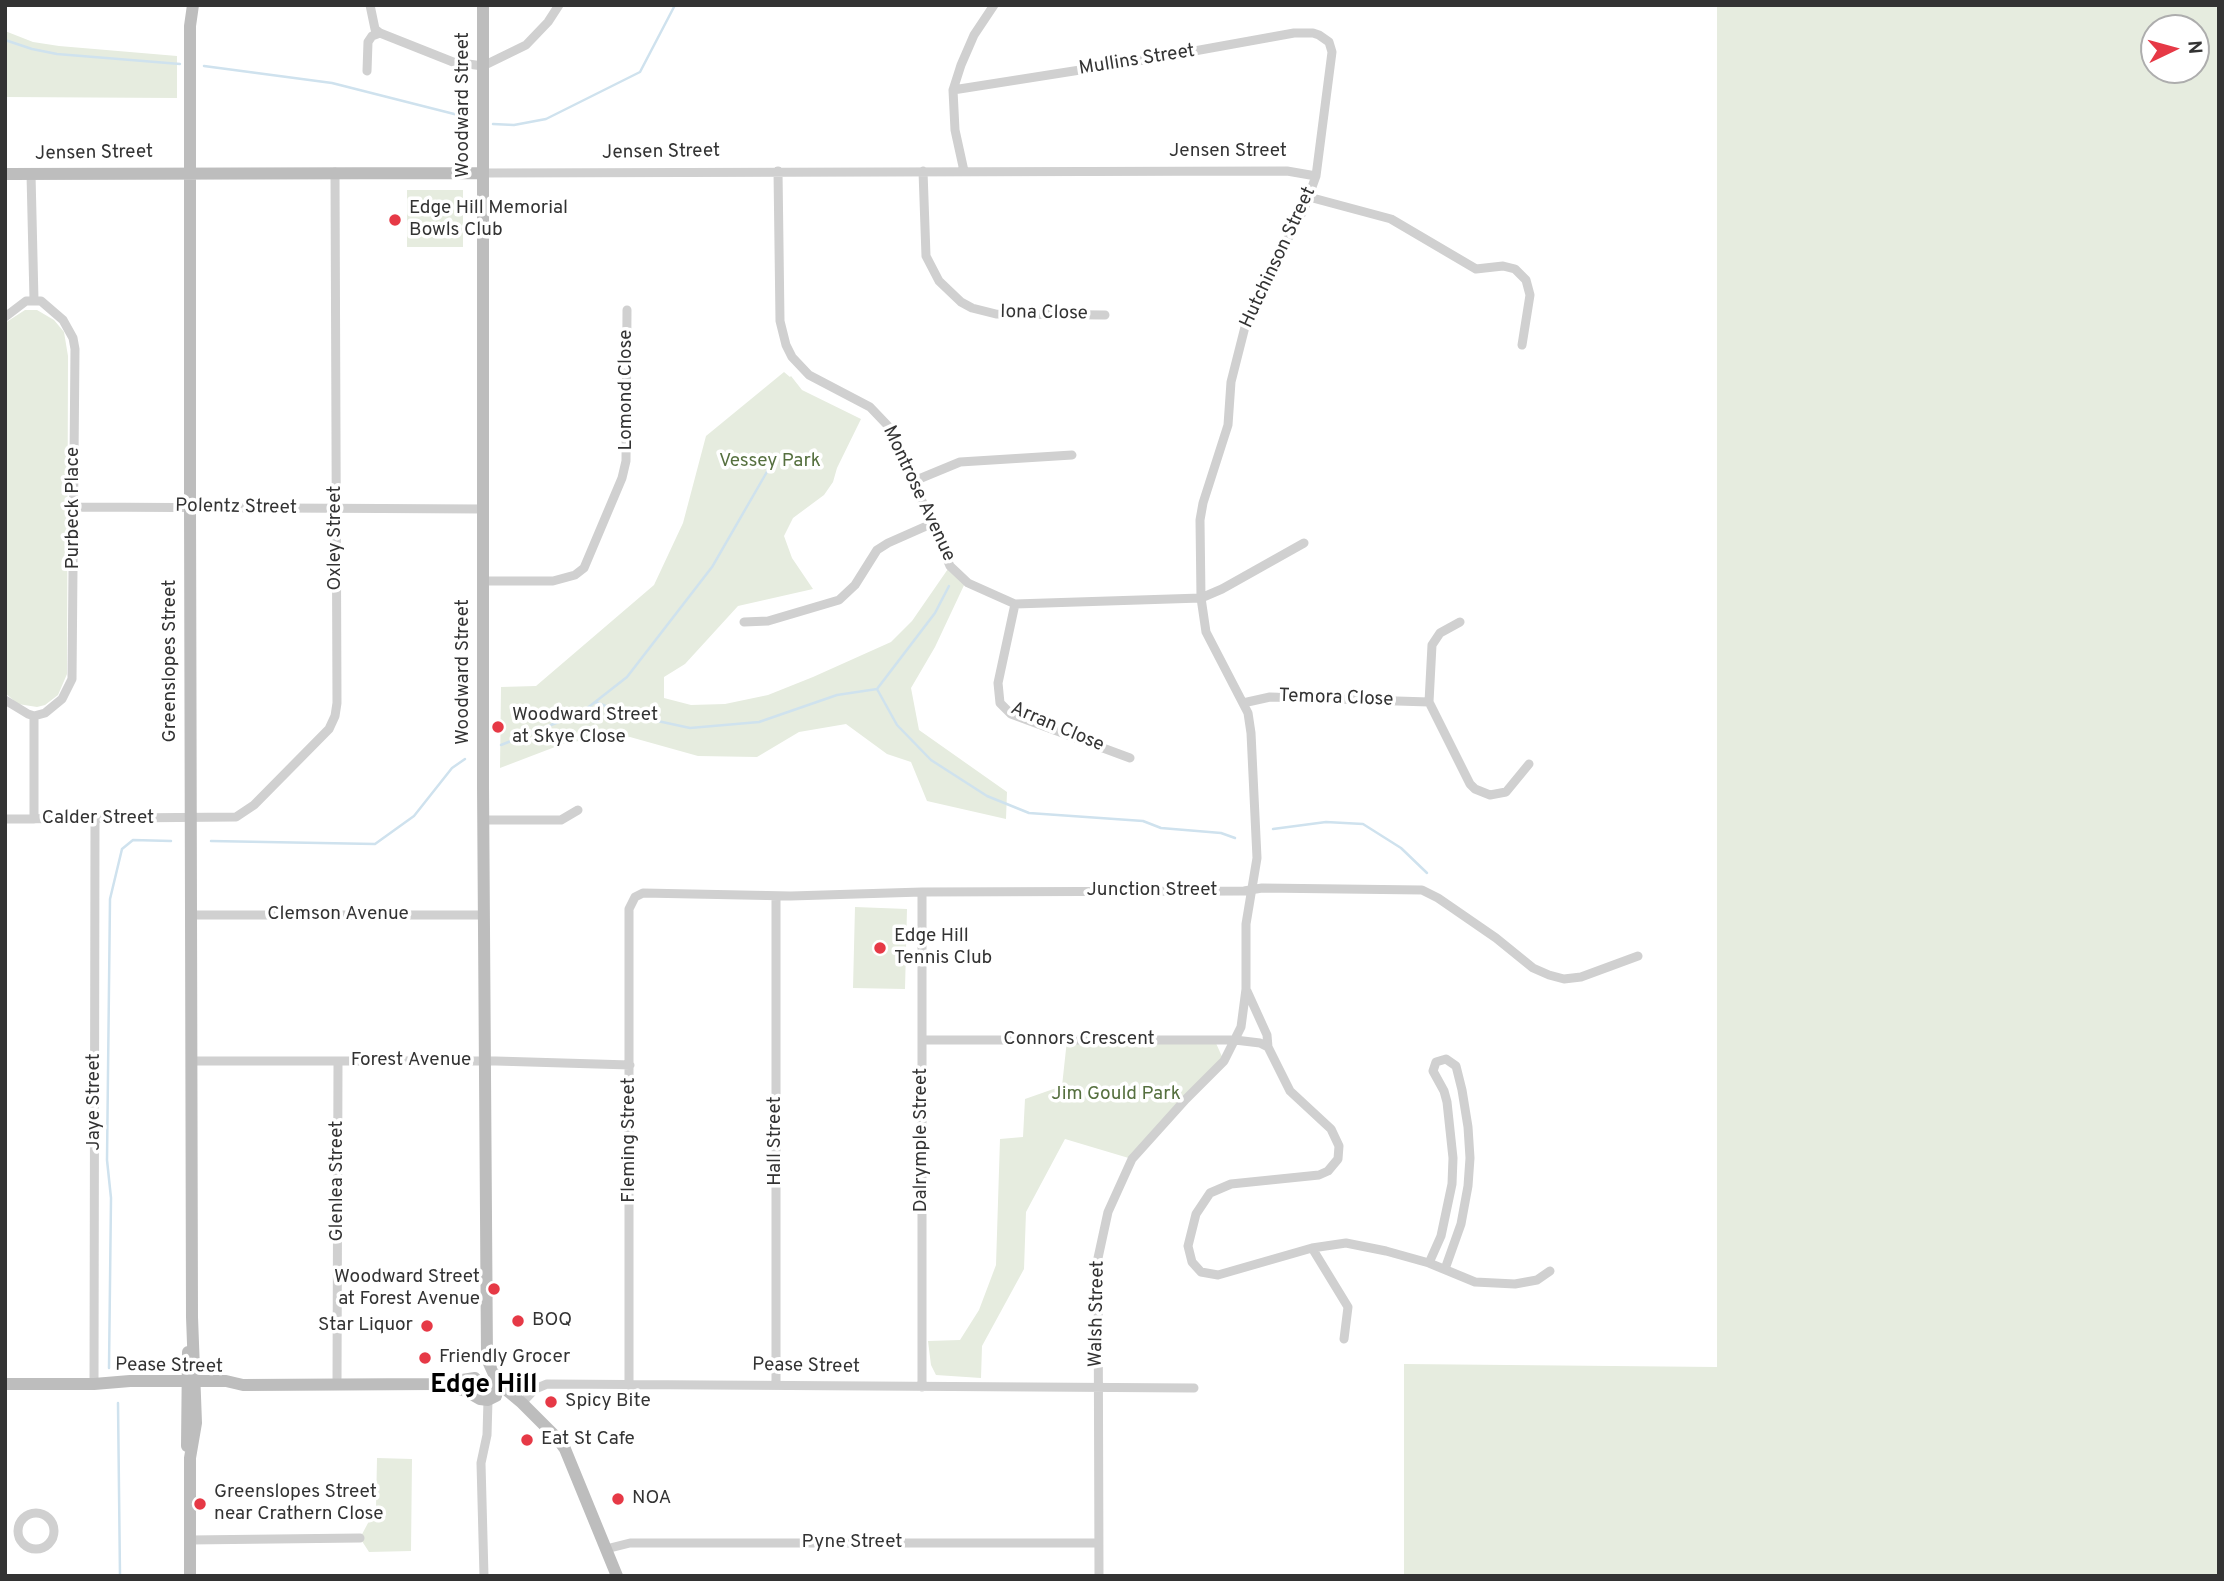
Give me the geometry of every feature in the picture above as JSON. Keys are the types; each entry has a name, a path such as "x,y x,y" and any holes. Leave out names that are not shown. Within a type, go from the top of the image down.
{"street":[{"name":"Greenslopes Street","path":"190,1576 190,1458 186,1442 191,1386 192,1317 192,5"},
{"path":"370,5 375,29 380,33 453,62 483,66 526,45 548,22 559,5"},
{"name":"Woodward Street","path":"483,5 485,1338 486,1359 496,1380"},
{"path":"964,172 956,130 953,90 975,35 994,5"},
{"path":"367,71 368,42 372,36 380,33"},
{"name":"Mullins Street","path":"953,90 1150,60 1294,33 1319,35"},
{"name":"Hutchinson Street","path":"1252,890 1257,858 1251,733 1248,713 1210,640 1203,617 1200,520 1228,425 1231,382 1247,319 1317,176 1332,51 1329,42 1319,35"},
{"name":"Montrose Avenue","path":"778,171 780,321 786,345 792,357 809,375 870,407 881,416 899,443 950,566 968,583 1015,604 1201,598"},
{"name":"Iona Close","path":"923,171 926,256 939,281 961,302 984,313 1105,315"},
{"name":"Jensen Street","path":"5,174 1287,171 1317,176"},
{"name":"Oxley Street","path":"191,819 226,819 244,813 329,729 335,716 335,172"},
{"path":"5,317 18,306 34,300 31,174"},
{"path":"1309,197 1391,219 1476,269 1503,266 1515,269 1526,280 1530,295 1522,345"},
{"name":"Purbeck Place","path":"34,300 41,301 56,312 73,338 75,349 72,679 62,699 44,713 34,716"},
{"name":"Lomond Close","path":"483,581 565,579 584,568 622,478 626,461 627,310"},
{"path":"914,481 960,462 1072,455"},
{"name":"Polentz Street","path":"74,507 483,509"},
{"path":"744,622 768,621 839,600 855,585 877,550 931,524"},
{"path":"1201,598 1222,589 1304,542"},
{"name":"Arran Close","path":"1015,604 998,683 1000,703 1011,714 1130,758"},
{"path":"1460,622 1440,633 1432,645 1429,702 1475,789 1490,795 1506,792 1530,764"},
{"name":"Temora Close","path":"1243,703 1270,697 1429,702"},
{"path":"5,700 22,712 34,716 34,819"},
{"path":"485,820 561,820 578,810"},
{"name":"Calder Street","path":"5,819 191,819"},
{"name":"Jaye Street","path":"94,1384 95,819"},
{"name":"Walsh Street","path":"1099,1576 1098,1258 1108,1212 1132,1159 1224,1061 1235,1040 1244,1014 1247,989 1247,924 1252,890"},
{"name":"Junction Street","path":"635,897 651,892 776,896 922,892 1423,890 1496,938 1533,968 1549,975 1564,979 1581,977 1639,956"},
{"name":"Dalrymple Street","path":"922,892 922,1387"},
{"name":"Hall Street","path":"776,896 776,1385"},
{"name":"Fleming Street","path":"629,1385 629,909 635,897"},
{"name":"Clemson Avenue","path":"191,915 484,915"},
{"path":"1247,989 1267,1035 1268,1047 1290,1091 1331,1129 1339,1146 1338,1159 1328,1171 1319,1175 1231,1184 1215,1189 1205,1198 1196,1214 1189,1238 1189,1254 1196,1268 1201,1272 1218,1275 1312,1248 1336,1243 1356,1243 1429,1263 1475,1282 1515,1284 1537,1280 1550,1270"},
{"name":"Connors Crescent","path":"922,1040 1235,1040 1260,1043 1268,1047"},
{"path":"1429,1263 1441,1236 1452,1184 1447,1102 1433,1071 1435,1063 1446,1059 1457,1066 1468,1127 1470,1158 1463,1213 1445,1269"},
{"name":"Forest Avenue","path":"192,1061 485,1061 630,1065"},
{"name":"Glenlea Street","path":"337,1384 338,1062"},
{"path":"1312,1248 1348,1307 1344,1339"},
{"name":"Woodward Street","path":"476,1377 485,1338"},
{"path":"522,1403 480,1399 473,1393 472,1384 476,1377 485,1373 522,1403 557,1438 565,1449 617,1576"},
{"name":"Pease Street","path":"5,1384 94,1384 130,1388 191,1386 226,1389 243,1385 436,1384 476,1377"},
{"path":"484,1576 481,1464 486,1435 486,1407 498,1392 496,1380"},
{"name":"Pease Street","path":"436,1384 473,1393"},
{"name":"Pease Street","path":"522,1403 535,1389 547,1384 1194,1388"},
{"path":"37,1513 51,1521 54,1532 53,1538 44,1547 32,1549 22,1542 18,1531 22,1520 37,1513"},
{"path":"5,1531 18,1531"},
{"path":"190,1540 360,1538"},
{"name":"Pyne Street","path":"606,1549 630,1543 1098,1543"}],"green space":[{"path":"1717,5 2219,5 2219,1576 1404,1576 1404,1364 1717,1367"},
{"path":"5,31 33,42 59,46 177,56 177,98 5,97"},
{"path":"407,190 463,190 463,247 407,247"},
{"path":"25,310 37,310 54,320 64,332 68,356 67,674 58,695 45,705 37,707 18,704 5,693 5,323"},
{"name":"Vessey Park","path":"784,372 791,376 802,390 861,419 833,482 824,495 793,518 784,536 792,558 813,589 738,606 685,664 664,677 664,698 691,705 725,704 768,695 891,642 912,621 950,566 966,581 935,647 911,688 919,730 1007,792 1006,819 927,801 911,762 887,754 846,724 799,732 757,757 698,756 630,737 568,742 500,768 501,687 536,686 654,585 683,523 706,436"},
{"name":"Edge Hill Tennis Club","path":"855,907 907,909 905,989 853,988"},
{"name":"Jim Gould Park","path":"1067,1040 1215,1041 1224,1061 1132,1159 1065,1139 1026,1212 1024,1269 982,1346 981,1378 936,1375 931,1365 928,1341 960,1340 979,1310 996,1265 1000,1139 1023,1137 1025,1099 1062,1086"},
{"path":"377,1458 412,1459 411,1551 369,1552 360,1538 376,1508"}],"waterway":[{"path":"493,124 514,125 546,119 640,72 675,5"},
{"path":"5,40 57,54 180,64"},
{"path":"204,66 332,83 466,117"},
{"path":"501,745 581,713 627,677 712,567 768,470"},
{"path":"595,702 630,715 690,728 759,722 837,695 877,689 935,613 949,586"},
{"path":"877,689 897,725 931,760 987,796 1029,813 1143,821 1161,828 1221,833 1235,838"},
{"path":"211,841 375,844 414,816 452,768 465,759"},
{"path":"1273,829 1326,822 1363,824 1401,848 1427,873"},
{"path":"109,1368 111,1198 107,1160 110,899 122,849 133,840 171,841"},
{"path":"118,1403 120,1576"}],"place":[{"name":"Edge Hill Memorial Bowls Club","path":"395,220"},
{"name":"Woodward Street at Skye Close","path":"498,727"},
{"name":"Edge Hill Tennis Club","path":"880,948"},
{"name":"Woodward Street at Forest Avenue","path":"494,1289"},
{"name":"BOQ","path":"518,1321"},
{"name":"Star Liquor","path":"427,1326"},
{"name":"Friendly Grocer","path":"425,1358"},
{"name":"Spicy Bite","path":"551,1402"},
{"name":"Eat St Cafe","path":"527,1440"},
{"name":"NOA","path":"618,1499"},
{"name":"Greenslopes Street near Crathern Close","path":"200,1504"}],"district":[{"name":"Edge Hill","path":"484,1387"}]}
